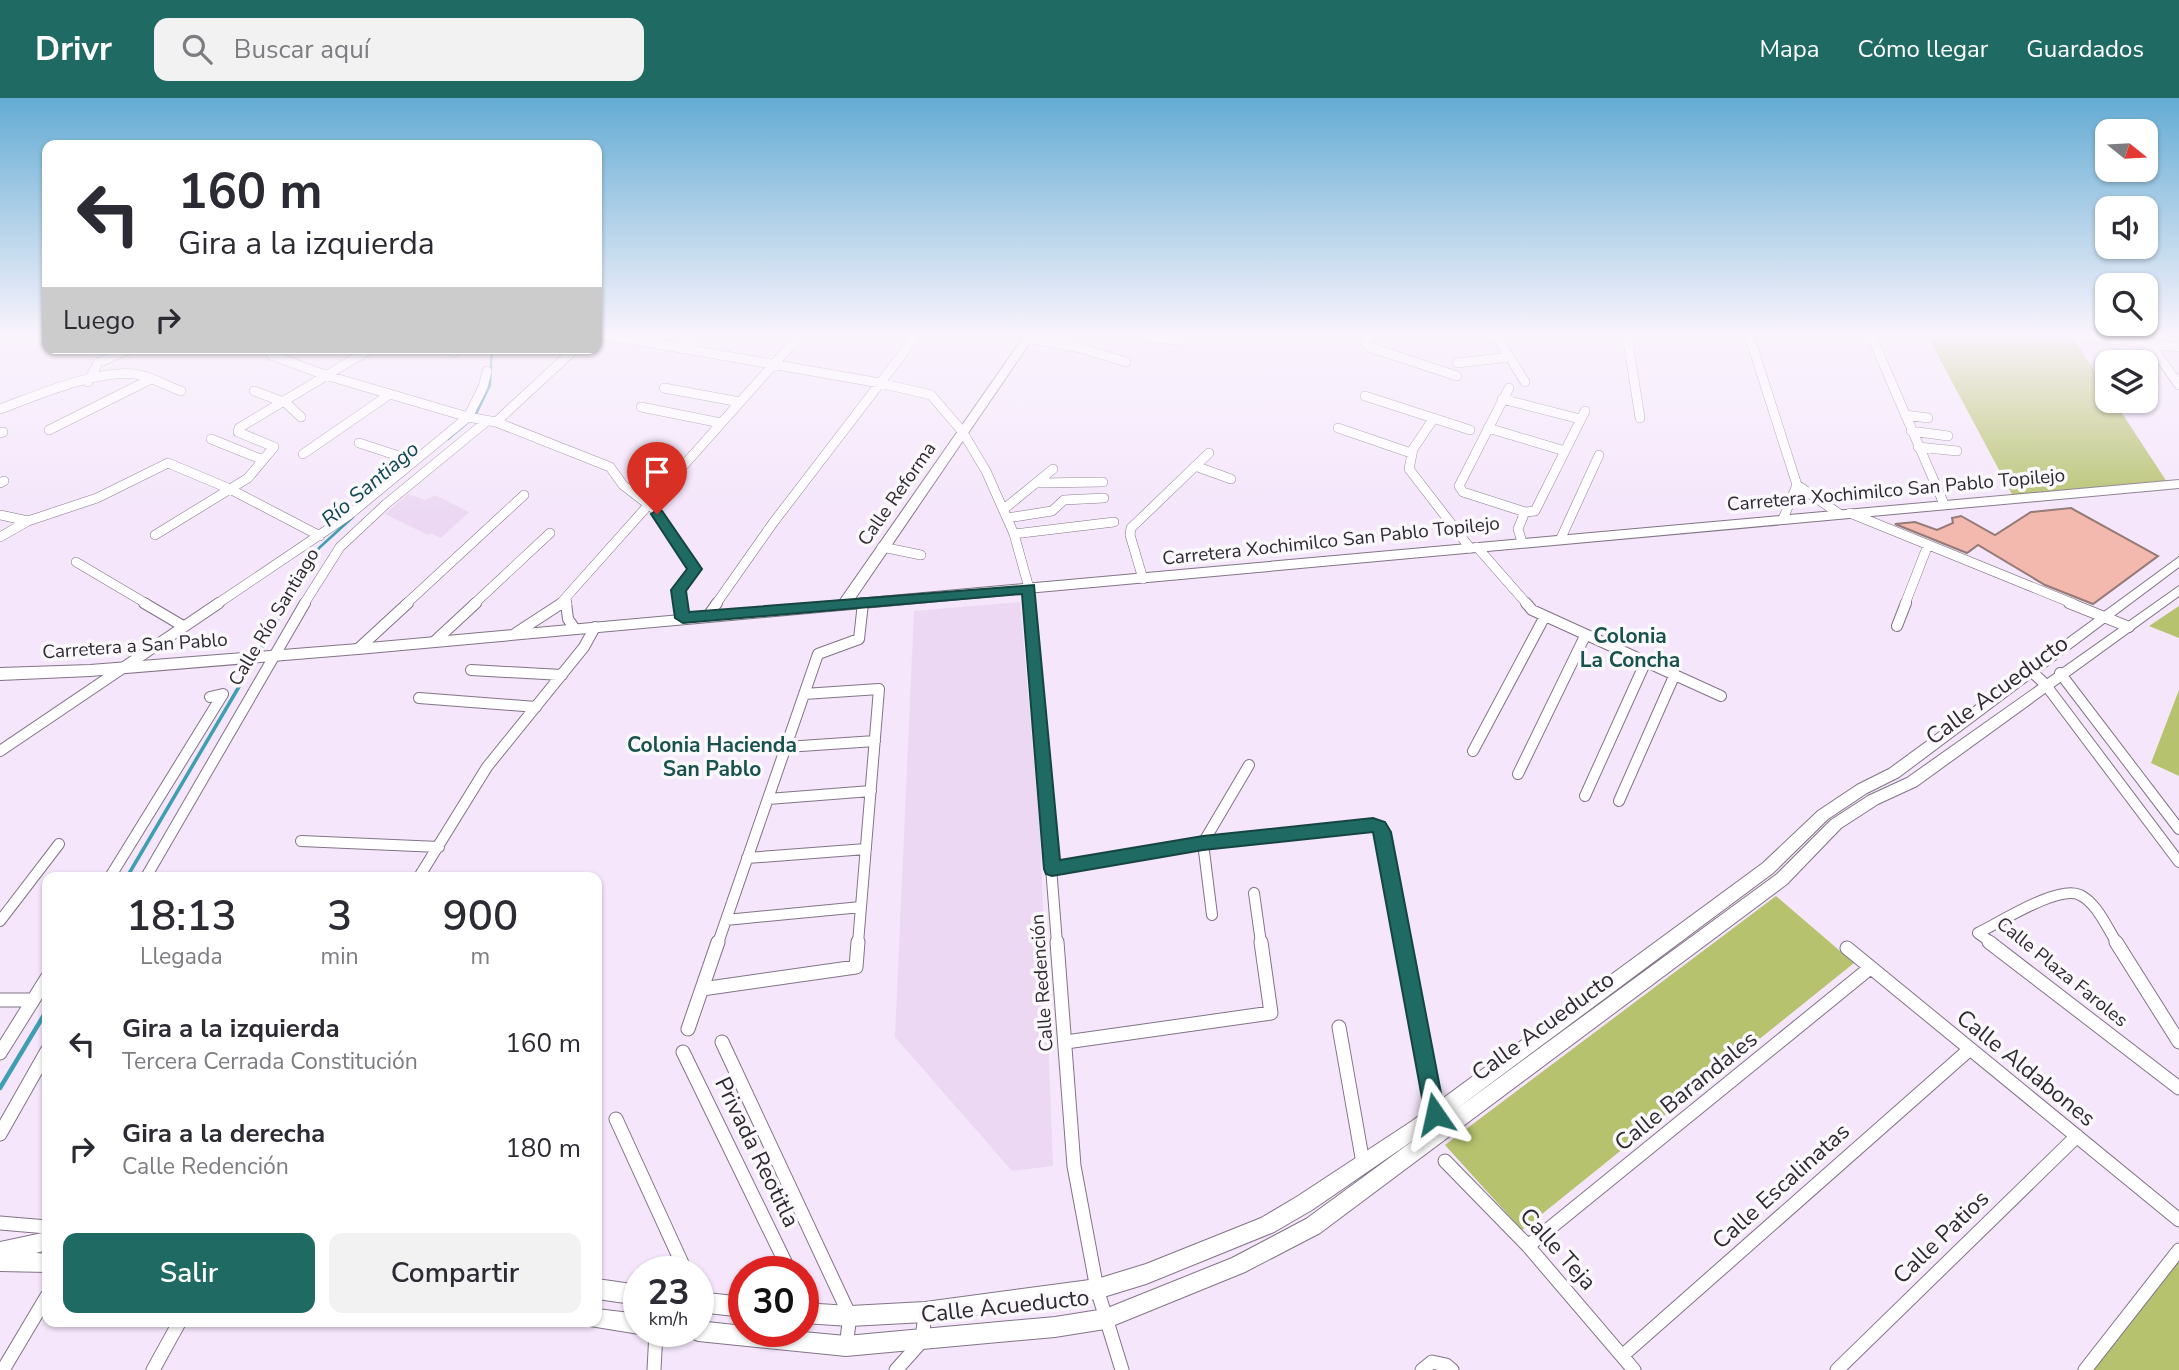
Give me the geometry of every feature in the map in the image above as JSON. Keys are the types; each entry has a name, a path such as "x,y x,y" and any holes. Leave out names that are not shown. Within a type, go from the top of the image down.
{"main road":[{"name":"Carretera Xochimilco San Pablo Topilejo","path":"358,649 1143,579 1843,512 2179,484"},
{"name":"Carretera a San Pablo","path":"0,674 122,670 273,654 358,649"}],"street":[{"path":"0,409 48,394"},
{"path":"49,430 120,394"},
{"path":"264,394 293,407 300,417"},
{"path":"155,535 248,478 274,446 236,430 294,394"},
{"path":"303,454 389,394"},
{"path":"391,394 480,420 610,467 623,485 654,509 695,569 678,590 683,618"},
{"path":"480,420 482,394"},
{"path":"0,751 320,536 414,461 480,420 514,394"},
{"path":"699,394 740,402"},
{"path":"516,633 554,611 566,600 747,394"},
{"path":"708,616 773,523 871,394"},
{"name":"Calle Redención","path":"927,394 962,431 986,471 1014,534 1029,589 1074,1167 1097,1289 1122,1370"},
{"name":"Calle Reforma","path":"843,606 988,394"},
{"path":"1502,399 1582,415 1535,511 1525,512 1459,489 1488,428 1502,399 1505,394"},
{"path":"1636,394 1640,418"},
{"path":"1768,394 1797,485 1783,519"},
{"path":"1896,394 1944,504"},
{"path":"1365,396 1470,430"},
{"path":"641,407 721,423"},
{"path":"1905,415 1928,418"},
{"path":"1434,418 1411,453 1407,463 1409,469 1525,606 1544,618 1721,696"},
{"name":"Calle Río Santiago","path":"149,872 273,654 340,547 480,420"},
{"path":"1338,428 1411,453"},
{"path":"1488,428 1565,451"},
{"path":"1911,431 1948,436"},
{"path":"211,439 263,460"},
{"path":"359,443 414,461"},
{"path":"1918,447 1957,451"},
{"path":"1143,579 1130,536 1131,528 1209,453"},
{"path":"1561,538 1599,454"},
{"path":"0,537 28,521 97,498 168,463 230,489 320,536"},
{"path":"1195,466 1231,479"},
{"path":"1006,514 1053,469"},
{"path":"1039,483 1103,482"},
{"path":"1797,485 1843,512 2129,627"},
{"path":"358,649 524,495"},
{"path":"1006,514 1052,512 1064,499 1104,498"},
{"path":"1522,542 1518,529 1525,512"},
{"path":"0,515 28,521"},
{"path":"1014,534 1114,522"},
{"path":"435,641 550,533"},
{"path":"1897,626 1928,545"},
{"path":"882,547 921,555"},
{"name":"Calle Acueducto","path":"819,1341 846,1346 1105,1319 1238,1265 1312,1226 1782,879 1836,824 1874,800 1912,782 2038,678 2105,618 2179,561"},
{"path":"76,562 183,626"},
{"name":"Calle Acueducto","path":"819,1314 849,1316 925,1312 1097,1289 1146,1274 1267,1225 1435,1114 1768,867 1823,815 1862,789 1894,773 2038,678 2060,673 2179,590"},
{"path":"566,600 568,619 575,629"},
{"path":"688,1029 818,654 859,639 863,603"},
{"path":"1474,751 1544,618"},
{"path":"422,872 487,767 562,675 595,627"},
{"path":"1518,774 1585,636"},
{"path":"1585,796 1646,661"},
{"path":"471,670 562,675"},
{"path":"2060,673 2179,829"},
{"path":"1619,801 1675,674"},
{"path":"2038,678 2179,862"},
{"path":"702,989 856,967 879,690 804,694"},
{"path":"113,872 223,694 210,696"},
{"path":"419,698 536,707"},
{"path":"786,747 875,741"},
{"path":"1212,915 1203,843 1249,765"},
{"path":"768,799 871,791"},
{"path":"2142,811 2162,807"},
{"path":"1052,869 1203,843 1373,825 1379,827 1435,1114"},
{"path":"301,841 439,848"},
{"path":"2,916 59,844"},
{"path":"747,858 866,849"},
{"name":"Calle Plaza Faroles","path":"2179,1042 2093,906 2082,895 2071,892 2056,897 1978,933 2179,1088"},
{"path":"1066,1042 1271,1013 1254,893"},
{"path":"726,920 861,907"},
{"name":"Calle Aldabones","path":"1847,948 2179,1220"},
{"name":"Calle Barandales","path":"1528,1246 1870,968"},
{"path":"0,1053 42,986"},
{"path":"0,1000 33,1000"},
{"path":"1339,1027 1363,1163"},
{"path":"722,1042 849,1316 846,1346"},
{"name":"Calle Escalinatas","path":"1622,1356 1970,1049"},
{"name":"Privada Reotitla","path":"683,1052 782,1256"},
{"path":"0,1134 42,1060"},
{"path":"616,1119 679,1256"},
{"name":"Calle Patios","path":"1838,1370 2077,1136"},
{"name":"Calle Teja","path":"1445,1161 1528,1246 1634,1370"},
{"path":"0,1223 42,1227"},
{"path":"0,1252 42,1242"},
{"path":"2085,1370 2179,1250"},
{"path":"0,1261 42,1263"},
{"path":"1146,1274 1154,1299"},
{"path":"602,1290 623,1293"},
{"path":"3,1370 42,1304"},
{"path":"896,1370 922,1340 925,1312"},
{"path":"602,1320 623,1322"},
{"path":"153,1370 177,1327"},
{"path":"654,1370 655,1347"},
{"path":"1422,1370 1432,1362 1446,1365 1451,1370"}],"shaded area":[{"path":"408,494 425,500 435,495 469,512 441,538 430,533 428,535 385,514"},
{"path":"1020,602 1040,830 1053,1166 1012,1171 895,1037 914,611"}],"green space":[{"path":"1959,394 2095,394 2095,413 2122,413 2167,482 2014,498"},
{"path":"2179,606 2179,638 2149,626"},
{"path":"2179,690 2179,776 2151,763"},
{"path":"1776,896 1854,963 1522,1230 1445,1145"},
{"path":"2179,1259 2179,1370 2092,1370"}],"building":[{"path":"2071,508 2158,556 2093,604 2045,585 1978,545 1967,553 1895,524 1915,522 1937,530 1953,523 1952,518 1961,516 1995,535 2031,512"}],"waterway":[{"name":"Río Santiago","path":"475,416 485,394"},
{"name":"Río Santiago","path":"448,439 469,421"},
{"name":"Río Santiago","path":"286,604 319,548 353,517"},
{"name":"Río Santiago","path":"261,648 287,603"},
{"name":"Río Santiago","path":"130,872 250,668"},
{"name":"Río Santiago","path":"0,1088 42,1018"}],"district":[{"name":"Colonia La Concha","path":"1630,648"},
{"name":"Colonia Hacienda San Pablo","path":"712,757"}],"route":[{"path":"657,514 695,569 678,590 683,618 1029,589 1052,869 1203,843 1373,825 1379,827 1435,1114"}]}
